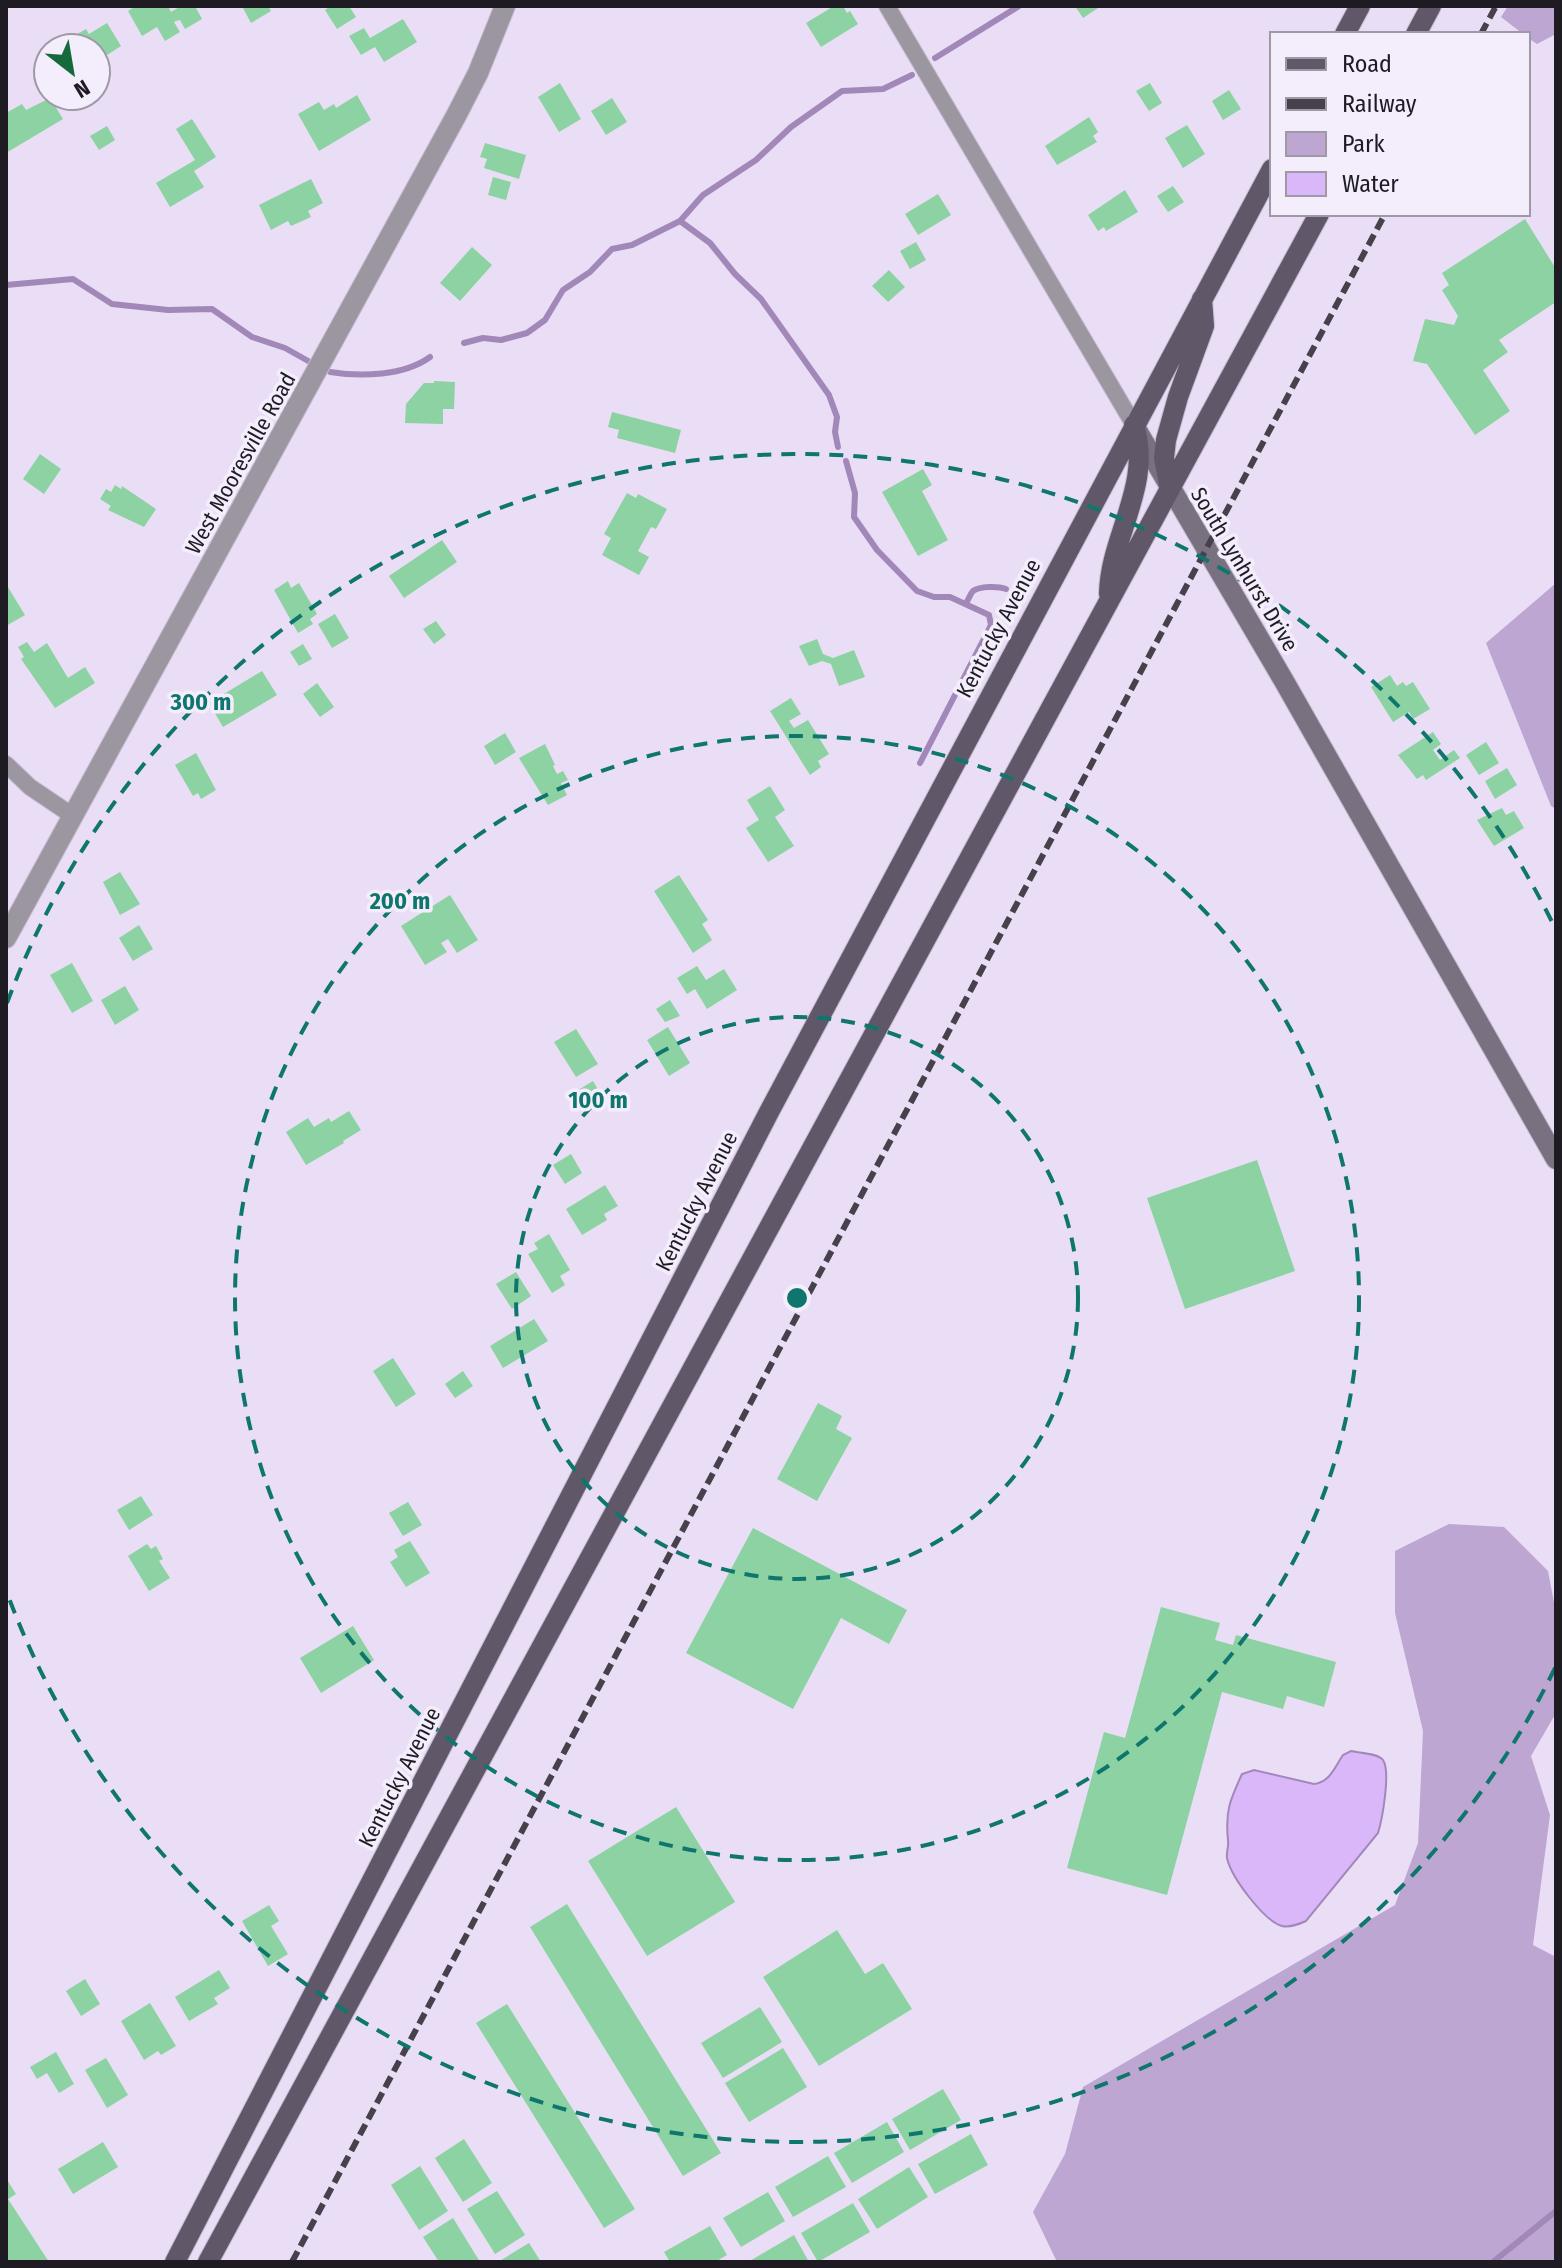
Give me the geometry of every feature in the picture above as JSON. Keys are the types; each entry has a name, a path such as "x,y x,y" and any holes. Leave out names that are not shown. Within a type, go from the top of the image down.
{"main road":[{"path":"1346,32 1360,6"},
{"path":"1417,32 1431,6"},
{"name":"Kentucky Avenue","path":"175,2262 769,1112 1270,173"},
{"path":"208,2262 1318,216"},
{"path":"1170,489 1164,458 1166,440 1204,326 1202,299"},
{"name":"South Lynhurst Drive","path":"1134,425 1284,681 1556,1159"},
{"path":"1109,602 1112,560 1130,513 1137,481 1139,449 1134,425"}],"street":[{"name":"West Mooresville Road","path":"6,938 457,114 478,73 505,6"},
{"name":"South Lynhurst Drive","path":"887,6 1134,425"},
{"path":"6,764 30,787 73,816"}],"green space":[{"path":"1508,6 1556,6 1556,34 1537,44 1530,39 1530,32 1520,32 1501,17"},
{"path":"1556,583 1556,809 1551,806 1486,643"},
{"path":"1449,1524 1504,1527 1548,1571 1556,1613 1556,1713 1531,1756 1550,1815 1533,1945 1556,1957 1556,2262 1057,2262 1033,2212 1065,2154 1083,2087 1395,1905 1418,1843 1423,1731 1395,1613 1395,1551"}],"water":[{"path":"1351,1751 1377,1756 1385,1766 1385,1796 1378,1833 1306,1921 1282,1926 1258,1907 1241,1887 1230,1866 1227,1821 1234,1791 1242,1774 1254,1770 1320,1783 1332,1773 1343,1755"}],"building":[{"path":"136,6 168,6 171,12 181,6 195,6 202,19 185,29 180,20 174,22 180,32 165,41 157,27 142,36 128,11"},
{"path":"242,6 268,6 271,11 251,23"},
{"path":"331,6 349,6 356,17 337,29 325,10"},
{"path":"834,6 843,6 847,13 850,11 858,24 821,47 806,23"},
{"path":"1075,6 1101,6 1083,18"},
{"path":"403,19 417,42 384,62 375,47 361,55 349,36 364,28 370,38"},
{"path":"107,23 121,46 112,52 112,32 92,32"},
{"path":"560,83 581,119 559,132 538,97"},
{"path":"1150,83 1162,103 1149,111 1136,91"},
{"path":"1229,90 1241,109 1223,120 1212,101"},
{"path":"357,95 371,120 319,151 298,114 319,102 324,110 334,104 336,108"},
{"path":"612,98 627,122 606,135 591,111"},
{"path":"22,104 26,110 32,107 32,112 59,112 63,119 6,153 6,113"},
{"path":"1089,117 1098,132 1093,136 1097,142 1057,165 1045,146"},
{"path":"192,119 216,157 194,171 204,187 170,207 156,183 195,160 176,129"},
{"path":"1187,125 1205,154 1183,168 1165,138"},
{"path":"107,126 115,140 99,150 90,136"},
{"path":"485,143 526,155 519,179 484,168 487,159 480,157"},
{"path":"493,177 511,182 506,200 488,195"},
{"path":"311,179 323,203 308,211 311,217 291,226 288,221 271,230 259,205"},
{"path":"1173,186 1184,202 1168,212 1157,196"},
{"path":"1125,190 1138,212 1106,231 1104,227 1098,231 1088,215"},
{"path":"938,194 951,215 918,235 905,214"},
{"path":"1525,219 1556,269 1556,302 1499,340 1508,352 1483,370 1510,411 1475,435 1427,364 1413,361 1425,319 1454,325 1458,316 1442,290 1449,285 1442,273"},
{"path":"916,242 926,260 910,269 900,251"},
{"path":"472,247 492,265 460,301 440,283"},
{"path":"889,270 905,287 888,302 872,286"},
{"path":"455,382 454,409 443,409 443,424 405,423 406,404 424,383"},
{"path":"612,412 681,430 675,453 617,438 619,430 608,427"},
{"path":"40,454 61,469 44,494 23,479"},
{"path":"923,469 932,485 922,491 948,540 918,556 882,492"},
{"path":"115,485 121,489 122,486 156,509 144,527 108,510 111,506 100,499 106,489 111,492"},
{"path":"627,493 636,498 638,494 667,509 656,529 651,527 638,551 649,557 639,575 602,555 611,538 604,534"},
{"path":"442,540 457,562 404,598 389,576"},
{"path":"288,581 291,588 299,583 317,614 310,619 313,624 298,633 274,590"},
{"path":"6,584 25,615 6,626"},
{"path":"335,614 349,638 332,648 318,624"},
{"path":"436,621 446,635 434,644 423,629"},
{"path":"817,639 823,654 833,658 854,650 865,677 839,686 831,664 822,661 809,666 799,646"},
{"path":"27,642 34,652 47,643 68,678 85,667 95,683 55,708 21,659 24,657 18,647"},
{"path":"303,644 312,659 299,666 290,652"},
{"path":"262,671 277,695 223,727 209,703"},
{"path":"1390,675 1397,686 1403,682 1406,686 1413,682 1430,709 1413,719 1409,712 1393,722 1371,687"},
{"path":"317,683 334,707 320,717 303,694"},
{"path":"791,698 801,714 789,721 794,728 808,720 829,754 818,761 821,767 810,775 770,711"},
{"path":"1433,732 1441,744 1433,750 1440,760 1454,750 1460,758 1426,780 1423,775 1417,779 1398,755"},
{"path":"505,733 516,752 495,765 484,746"},
{"path":"1486,742 1499,763 1479,775 1466,755"},
{"path":"545,744 557,774 563,771 568,780 561,783 567,795 548,805 519,758"},
{"path":"196,753 216,790 201,799 198,793 193,796 175,765"},
{"path":"1507,768 1517,785 1495,799 1485,781"},
{"path":"770,786 785,810 775,817 794,846 768,862 746,828 759,820 747,800"},
{"path":"1502,808 1506,815 1514,811 1524,828 1494,846 1477,820"},
{"path":"120,872 140,904 120,915 103,882"},
{"path":"679,875 708,920 702,924 712,940 693,953 654,891"},
{"path":"450,895 478,940 457,953 448,939 441,943 447,952 425,965 401,926"},
{"path":"139,925 153,949 133,961 119,938"},
{"path":"72,963 93,1001 72,1013 50,975"},
{"path":"697,966 706,980 724,969 737,990 707,1009 695,989 687,994 677,978"},
{"path":"125,986 139,1010 115,1025 101,1000"},
{"path":"670,1000 680,1016 665,1022 656,1009"},
{"path":"668,1027 690,1063 669,1076 647,1040"},
{"path":"576,1029 598,1064 576,1077 554,1042"},
{"path":"593,1081 604,1100 586,1111 575,1092"},
{"path":"349,1111 361,1130 306,1165 286,1132 308,1118 314,1127 329,1118 331,1122"},
{"path":"571,1154 582,1173 565,1184 553,1165"},
{"path":"1257,1160 1295,1271 1185,1309 1147,1198"},
{"path":"605,1185 618,1206 604,1214 607,1220 582,1235 566,1209"},
{"path":"549,1234 570,1270 560,1276 565,1285 552,1293 528,1254 538,1249 534,1243"},
{"path":"516,1272 531,1296 512,1309 496,1284"},
{"path":"534,1319 548,1341 503,1368 490,1346"},
{"path":"393,1358 416,1394 396,1407 373,1371"},
{"path":"463,1371 473,1386 455,1398 445,1384"},
{"path":"818,1403 842,1416 836,1429 852,1438 817,1501 777,1479"},
{"path":"141,1496 153,1515 129,1530 117,1510"},
{"path":"408,1502 422,1525 403,1536 389,1513"},
{"path":"753,1528 907,1610 889,1644 841,1618 793,1709 686,1653"},
{"path":"410,1541 430,1573 406,1587 390,1562 398,1557 394,1550"},
{"path":"147,1544 151,1549 156,1546 163,1559 159,1561 170,1578 149,1591 128,1556"},
{"path":"1161,1607 1220,1623 1215,1640 1233,1645 1236,1635 1336,1662 1324,1707 1287,1696 1283,1709 1222,1692 1167,1895 1067,1868 1104,1732 1125,1738"},
{"path":"353,1626 374,1660 321,1693 300,1658"},
{"path":"676,1807 735,1902 647,1956 588,1861"},
{"path":"567,1904 721,2153 683,2176 530,1927"},
{"path":"269,1905 279,1921 271,1926 288,1954 268,1966 242,1921"},
{"path":"837,1930 865,1974 883,1963 912,2009 819,2066 763,1977"},
{"path":"219,1970 230,1988 214,1998 218,2004 189,2021 175,1997"},
{"path":"85,1979 100,2004 81,2016 66,1991"},
{"path":"150,2003 176,2046 161,2055 158,2051 144,2060 121,2021"},
{"path":"507,2004 635,2209 604,2228 476,2023"},
{"path":"760,2007 782,2042 723,2078 701,2043"},
{"path":"783,2048 807,2087 749,2122 725,2083"},
{"path":"56,2052 74,2084 59,2093 47,2073 37,2079 30,2067"},
{"path":"106,2058 128,2095 107,2108 85,2070"},
{"path":"943,2089 961,2120 910,2150 892,2119"},
{"path":"887,2122 904,2152 852,2183 834,2153"},
{"path":"971,2134 988,2165 935,2194 918,2164"},
{"path":"464,2139 492,2183 463,2202 435,2158"},
{"path":"103,2142 118,2167 73,2194 58,2169"},
{"path":"828,2156 846,2187 793,2217 775,2187"},
{"path":"420,2166 448,2211 419,2230 391,2185"},
{"path":"909,2167 928,2197 877,2229 858,2199"},
{"path":"6,2178 16,2194 8,2199 49,2262 6,2262"},
{"path":"497,2191 525,2235 495,2254 467,2209"},
{"path":"768,2192 785,2221 741,2247 723,2218"},
{"path":"853,2203 870,2232 818,2262 801,2233"},
{"path":"453,2218 480,2262 439,2262 423,2237"},
{"path":"710,2226 727,2255 715,2262 670,2262 664,2252"},
{"path":"794,2235 809,2262 748,2262"},
{"path":"529,2243 541,2262 498,2262"}],"waterway":[{"path":"935,58 1019,6"},
{"path":"464,343 483,338 501,340 527,333 545,320 563,290 590,272 612,249 632,245 680,221 703,195 756,160 791,127 842,91 883,89 912,75"},
{"path":"680,221 710,243 761,299 829,395 837,417 835,432 838,447"},
{"path":"6,285 73,279 112,304 168,310 212,309 252,337 285,348 310,362"},
{"path":"330,372 382,374 408,368 430,357"},
{"path":"846,461 855,493 854,517 877,550 917,591 934,597 950,597 989,615 991,625 920,763"},
{"path":"966,603 976,589 1006,589"},
{"path":"1493,2262 1556,2211"}],"railway":[{"path":"1482,32 1496,6"},
{"path":"292,2262 1384,216"}]}
